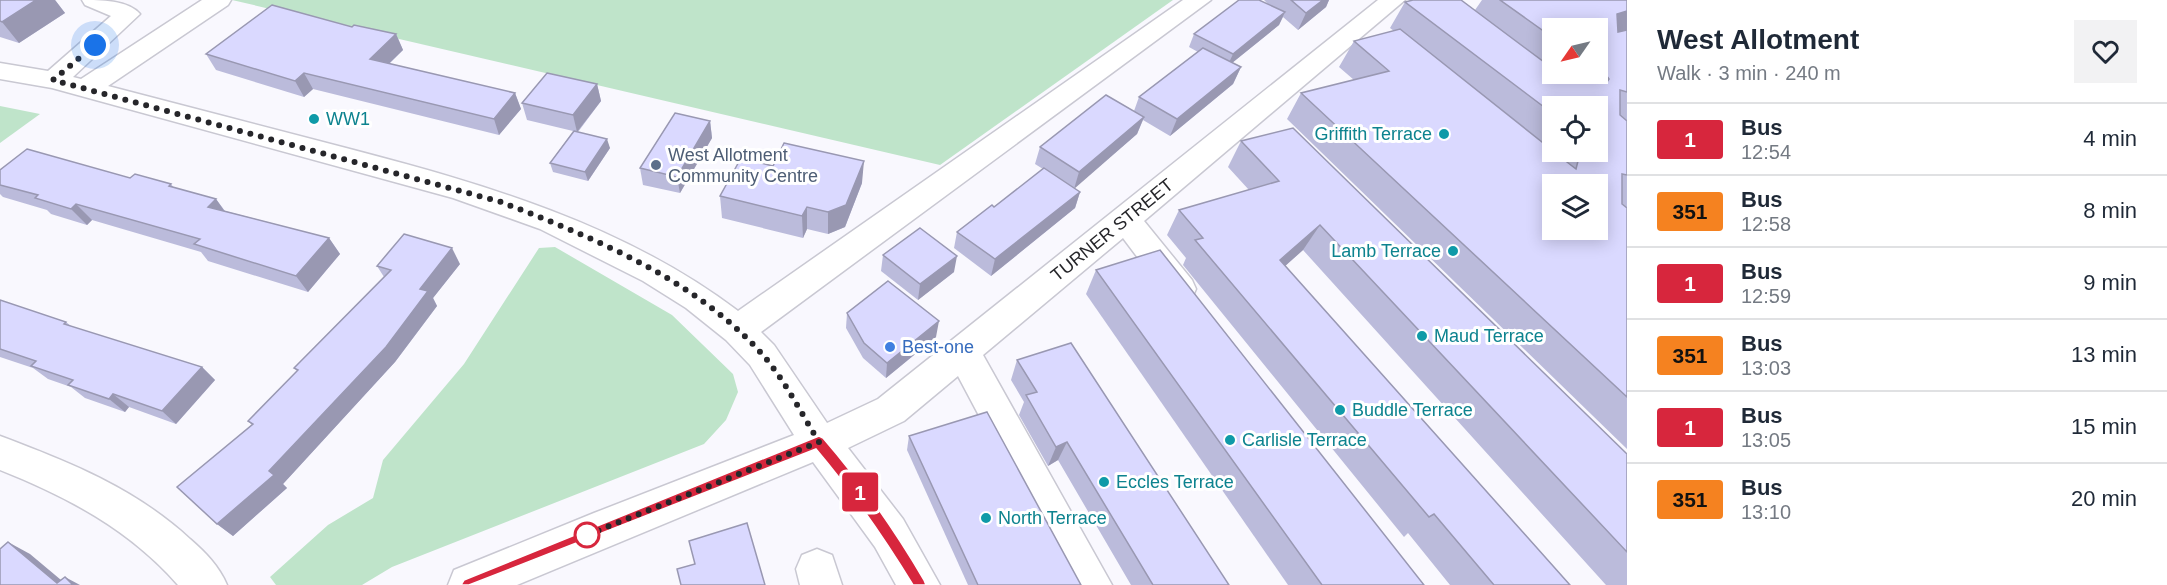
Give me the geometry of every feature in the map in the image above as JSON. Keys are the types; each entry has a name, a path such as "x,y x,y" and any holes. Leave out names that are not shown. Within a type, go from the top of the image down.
{"street":[{"path":"53,80 128,14 94,0"},
{"path":"84,90 219,0"},
{"path":"738,330 1198,0"},
{"name":"TURNER STREET","path":"469,585 864,425 891,410 1380,13"},
{"path":"0,71 53,80 461,189 550,221 637,263 698,299 738,330 762,355 819,442 854,484 889,533 919,585"},
{"path":"1257,111 1282,136"},
{"path":"1125,219 1199,313"},
{"path":"963,352 1091,585"},
{"path":"0,453 92,490 136,517 184,560 206,585"}],"green space":[{"path":"232,0 1173,0 940,165"},
{"path":"0,106 40,114 0,143"},
{"path":"555,247 672,315 733,374 738,392 726,420 704,444 392,567 362,585 276,585 270,577 328,525 373,498 383,460 464,364 539,248"}],"building":[{"path":"0,0 36,0 2,22 0,21"},
{"path":"1239,0 1259,0 1285,12 1233,54 1194,34"},
{"path":"1291,0 1323,0 1306,13"},
{"path":"1461,0 1542,61 1542,84 1608,84 1608,18 1542,18 1542,30 1500,0 1627,0 1627,11 1617,14 1618,32 1627,30 1627,92 1620,90 1620,115 1627,121 1627,175 1622,174 1622,204 1627,208 1627,397 1301,93 1389,71 1354,41 1400,29 1542,142 1542,162 1567,162 1576,169 1578,162 1608,162 1608,96 1542,96 1542,105 1405,2"},
{"path":"272,5 352,27 354,25 396,34 370,59 515,93 494,119 304,73 295,81 206,54"},
{"path":"1203,48 1241,67 1177,119 1139,97"},
{"path":"547,73 597,84 573,115 522,103"},
{"path":"1106,95 1144,117 1079,172 1040,147"},
{"path":"675,113 710,121 677,177 640,168"},
{"path":"1293,128 1627,454 1627,552 1320,225 1280,260 1570,585 1494,585 1434,514 1429,517 1195,240 1203,238 1179,210 1279,181 1241,141"},
{"path":"574,131 607,139 585,172 550,163"},
{"path":"784,143 864,161 846,205 828,212 807,207 802,216 720,196 741,158 773,166"},
{"path":"27,149 130,178 135,174 171,184 169,186 216,199 208,207 329,238 296,276 194,244 200,239 76,204 71,209 35,198 38,195 0,185 0,170"},
{"path":"1044,168 1080,192 995,259 957,232 992,205 994,207"},
{"path":"920,228 957,256 920,284 883,255"},
{"path":"404,234 452,248 420,289 428,291 386,347 269,471 274,475 217,524 177,487 253,424 248,421 298,370 294,368 391,270 377,266"},
{"path":"1160,250 1424,585 1322,585 1096,270"},
{"name":"Best-one","path":"888,281 939,321 887,363 864,343 847,313"},
{"path":"0,300 66,322 64,324 202,367 162,411 113,394 109,399 68,385 73,380 31,366 36,361 0,349"},
{"name":"Eccles Terrace","path":"1071,343 1229,585 1153,585 1067,442 1056,447 1026,395 1037,392 1017,360"},
{"name":"North Terrace","path":"987,412 1081,585 978,585 909,436"},
{"path":"747,523 765,585 681,585 677,569 695,564 689,541"},
{"path":"8,542 57,583 65,577 73,585 0,585 0,549"}],"bus line":[{"name":"1","path":"469,585 608,526 819,442 854,484 889,533 919,585"}],"place":[{"name":"WW1","path":"314,119"},
{"name":"Griffith Terrace","path":"1444,134"},
{"name":"West Allotment Community Centre","path":"656,165"},
{"name":"Lamb Terrace","path":"1453,251"},
{"name":"Maud Terrace","path":"1422,336"},
{"name":"Best-one","path":"890,347"},
{"name":"Buddle Terrace","path":"1340,410"},
{"name":"Carlisle Terrace","path":"1230,440"},
{"name":"Eccles Terrace","path":"1104,482"},
{"name":"North Terrace","path":"986,518"}],"route":[{"path":"95,45 53,80 461,189 501,202 550,221 619,253 698,299 738,330 762,355 819,442 587,535"}]}
